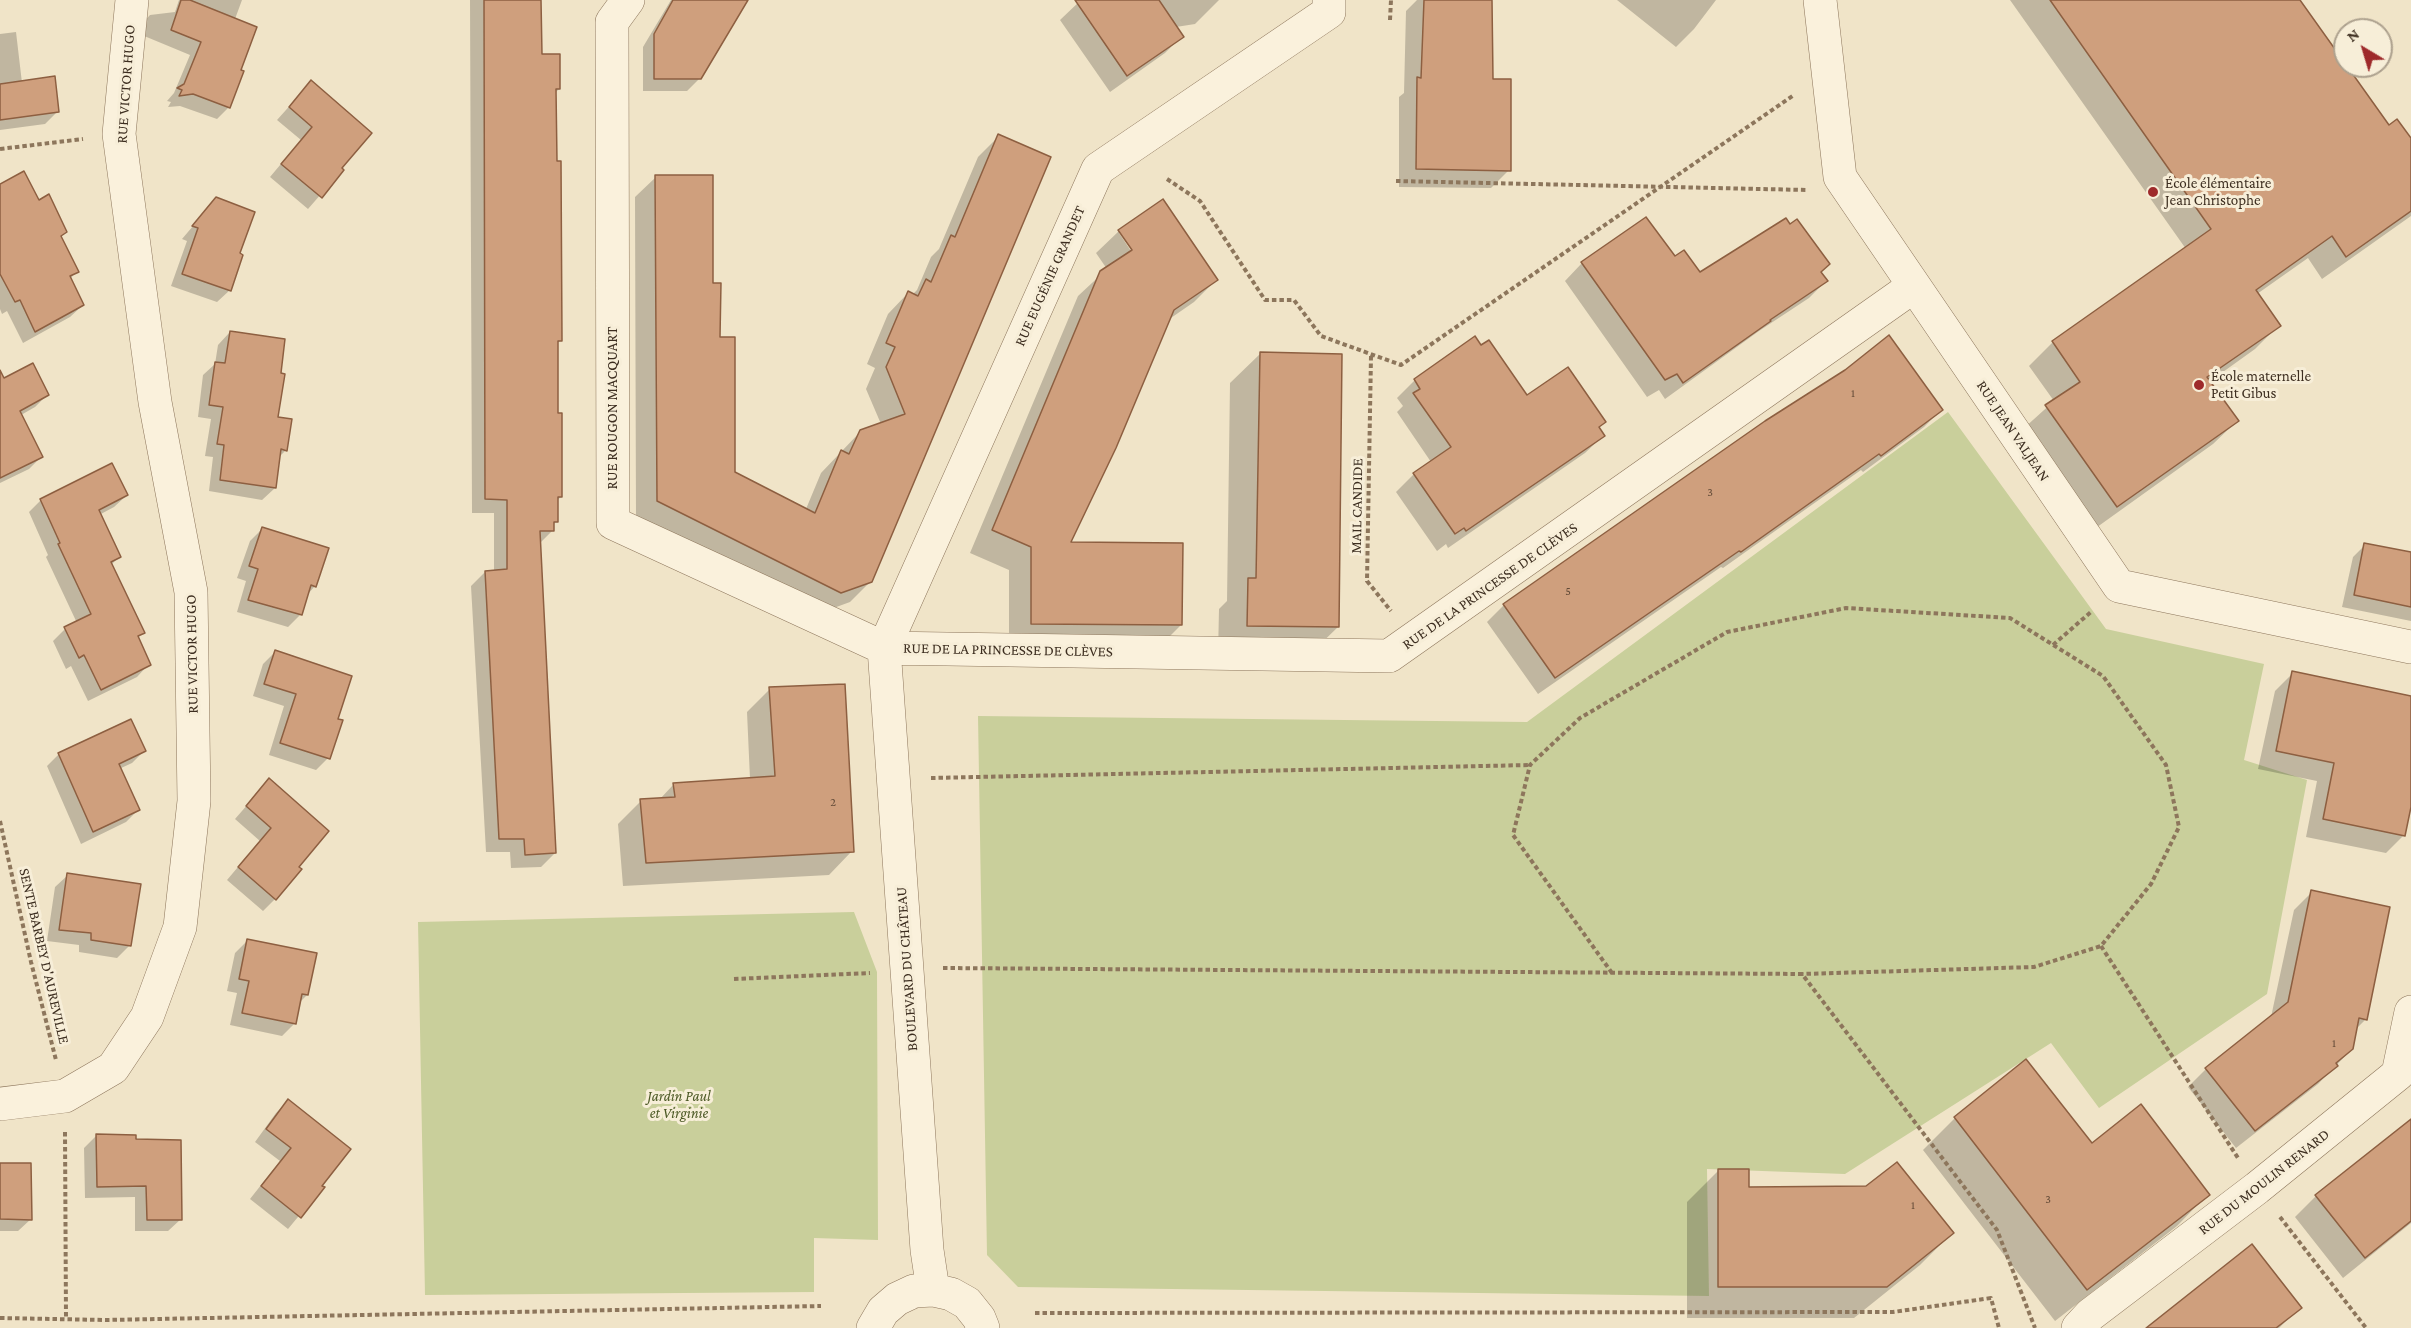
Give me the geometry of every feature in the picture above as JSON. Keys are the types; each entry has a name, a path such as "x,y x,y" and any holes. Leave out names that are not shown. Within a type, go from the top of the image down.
{"street":[{"name":"RUE VICTOR HUGO","path":"0,1104 65,1096 113,1068 147,1017 180,927 194,801 191,592 154,402 119,134 132,0"},
{"name":"RUE ROUGON MACQUART","path":"628,0 612,22 613,523 884,648"},
{"name":"RUE EUGÉNIE GRANDET","path":"884,648 1098,169 1329,12 1329,0"},
{"name":"RUE JEAN VALJEAN","path":"1820,0 1840,177 2119,586"},
{"name":"RUE DE LA PRINCESSE DE CLÈVES","path":"884,648 1389,656 1914,286"},
{"path":"2119,586 2411,647"},
{"name":"BOULEVARD DU CHÂTEAU","path":"884,648 893,779 892,970 933,1290"},
{"name":"RUE DU MOULIN RENARD","path":"2078,1328 2091,1315 2258,1188 2398,1074 2411,1012"},
{"path":"873,1328 883,1311 897,1299 914,1291 933,1290 951,1294 967,1303 979,1317 984,1328"}],"path":[{"path":"1390,20 1391,0"},
{"path":"1167,179 1200,201 1265,300 1294,300 1321,336 1401,365 1796,94"},
{"path":"0,148 119,134"},
{"path":"1396,181 1814,190"},
{"name":"MAIL CANDIDE","path":"1371,356 1367,581 1413,641"},
{"path":"2054,645 2119,586"},
{"path":"734,979 892,970 1802,974 2034,967 2101,946 2151,884 2179,827 2166,765 2103,676 2010,618 1846,608 1727,632 1580,718 1530,765 1513,835 1612,973"},
{"path":"893,779 1530,765"},
{"name":"SENTE BARBEY D'AUREVILLE","path":"0,821 31,962 65,1096 66,1319"},
{"path":"2101,946 2258,1188 2366,1328"},
{"path":"1802,974 1997,1230 2035,1328"},
{"path":"1035,1313 1893,1312 1991,1298 1999,1328"},
{"path":"0,1318 106,1320 821,1306"}],"green space":[{"path":"1948,412 2106,629 2264,664 2244,760 2307,780 2267,994 2099,1108 2051,1043 1845,1174 1707,1169 1709,1296 1018,1287 987,1255 978,716 1527,722"},
{"name":"Jardin Paul et Virginie","path":"854,912 877,972 878,1240 814,1238 814,1292 425,1295 418,922"}],"building":[{"path":"181,0 190,0 257,27 230,108 193,94 179,96 182,90 177,88 184,84 201,42 171,30"},
{"path":"484,0 541,0 542,54 560,54 560,89 556,89 557,161 561,161 562,341 558,341 558,413 562,413 562,497 558,497 558,522 554,522 554,531 540,531 556,853 525,855 524,839 499,839 485,571 507,569 507,500 485,499"},
{"path":"673,0 748,0 701,79 654,79 654,34"},
{"path":"1075,0 1159,0 1184,37 1127,76"},
{"path":"1424,0 1492,0 1493,79 1511,79 1511,171 1416,169 1417,77 1421,78"},
{"path":"2050,0 2300,0 2333,46 2333,78 2356,78 2389,125 2397,119 2411,138 2411,211 2346,257 2332,236 2256,290 2281,326 2207,377 2239,421 2117,507 2045,405 2080,382 2052,341 2211,229"},
{"path":"55,76 59,112 0,120 0,84"},
{"path":"311,80 372,133 342,168 344,170 322,198 281,164 312,127 289,107"},
{"path":"998,134 1051,157 872,582 841,593 657,501 655,175 713,175 713,283 721,283 720,337 735,337 735,472 815,513 841,450 849,454 860,430 905,414 886,367 895,347 886,343 908,291 918,296 926,279 931,282 951,235 955,237"},
{"path":"24,171 39,200 49,194 67,232 61,236 79,272 70,276 84,305 35,332 20,300 15,302 0,274 0,184"},
{"path":"216,197 255,212 240,253 243,255 231,291 182,274 198,228 192,226"},
{"path":"1163,199 1218,280 1174,310 1116,448 1071,542 1183,543 1182,625 1031,624 1031,547 992,530 1100,271 1132,250 1118,230"},
{"path":"1646,217 1675,256 1684,250 1700,272 1786,218 1790,224 1797,219 1830,264 1821,272 1828,281 1683,383 1677,374 1665,380 1581,262"},
{"path":"230,331 285,339 281,373 285,374 278,417 292,419 287,451 281,449 276,488 220,480 224,445 217,444 223,407 209,405 215,362 225,363"},
{"path":"1889,335 1943,410 1881,456 1879,454 1741,552 1739,551 1555,678 1503,604 1765,421 1845,370"},
{"path":"1475,336 1481,345 1489,340 1527,395 1568,367 1606,422 1599,427 1605,436 1466,531 1464,528 1455,534 1413,473 1451,447 1413,393 1420,389 1414,379"},
{"path":"1260,352 1342,354 1339,627 1247,626 1248,578 1256,578"},
{"path":"33,363 49,395 20,411 43,457 0,478 0,370 4,378"},
{"path":"112,463 128,495 99,510 121,557 111,562 145,633 138,636 151,665 101,690 84,655 79,658 64,627 91,614 40,499"},
{"path":"262,527 329,548 316,587 311,585 302,615 248,600 258,569 249,566"},
{"path":"2364,543 2411,552 2411,607 2354,595"},
{"path":"275,650 352,676 338,719 343,720 330,759 280,743 296,694 264,684"},
{"path":"2292,671 2411,696 2411,807 2405,836 2323,819 2334,763 2276,751"},
{"path":"845,684 854,852 646,863 640,799 675,797 673,783 775,776 769,687"},
{"path":"131,719 146,751 119,764 140,810 93,832 58,753"},
{"path":"269,778 329,831 299,867 302,869 276,900 238,867 271,828 246,806"},
{"path":"67,873 141,884 131,946 91,940 91,933 59,930"},
{"path":"2311,890 2390,907 2367,1020 2359,1018 2353,1049 2336,1063 2338,1066 2255,1131 2205,1068 2288,1002"},
{"path":"247,939 317,953 308,995 302,994 296,1024 242,1013 249,981 239,979"},
{"path":"2026,1059 2092,1143 2141,1104 2210,1195 2087,1290 1954,1117"},
{"path":"288,1099 351,1149 301,1218 261,1186 291,1148 266,1129"},
{"path":"2411,1119 2411,1221 2365,1258 2315,1195"},
{"path":"96,1134 136,1135 136,1139 181,1140 182,1220 147,1220 146,1186 97,1187"},
{"path":"1897,1162 1954,1233 1887,1287 1718,1287 1718,1169 1749,1169 1749,1187 1866,1186"},
{"path":"0,1163 31,1163 32,1220 0,1219"},
{"path":"2252,1244 2302,1308 2276,1328 2146,1328"}],"place":[{"name":"École élémentaire Jean Christophe","path":"2153,192"},
{"name":"École maternelle Petit Gibus","path":"2199,385"}]}
